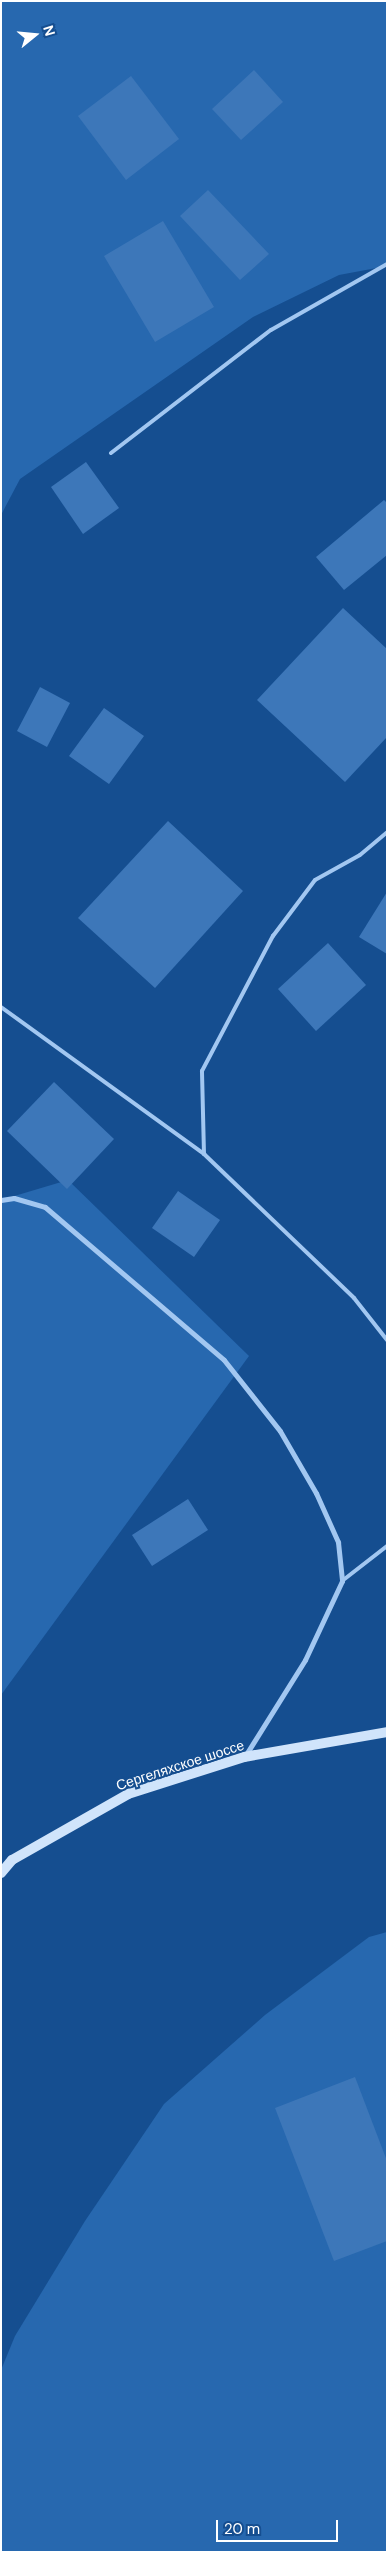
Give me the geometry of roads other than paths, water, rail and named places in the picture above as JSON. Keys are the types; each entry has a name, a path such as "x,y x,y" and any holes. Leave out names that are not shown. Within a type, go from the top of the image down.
{"main road":[{"name":"Сергеляхское шоссе","path":"1,1873 12,1860 128,1794 244,1757 387,1732"}],"street":[{"path":"1,1200 14,1198 45,1207 224,1360 280,1431 316,1493 338,1542 342,1582 305,1660 244,1757"}],"lane":[{"path":"111,453 271,330 387,264"},
{"path":"204,1154 202,1071 273,936 315,880 360,855 387,832"},
{"path":"1,1007 204,1154 354,1298 387,1340"},
{"path":"342,1582 387,1546"}]}
